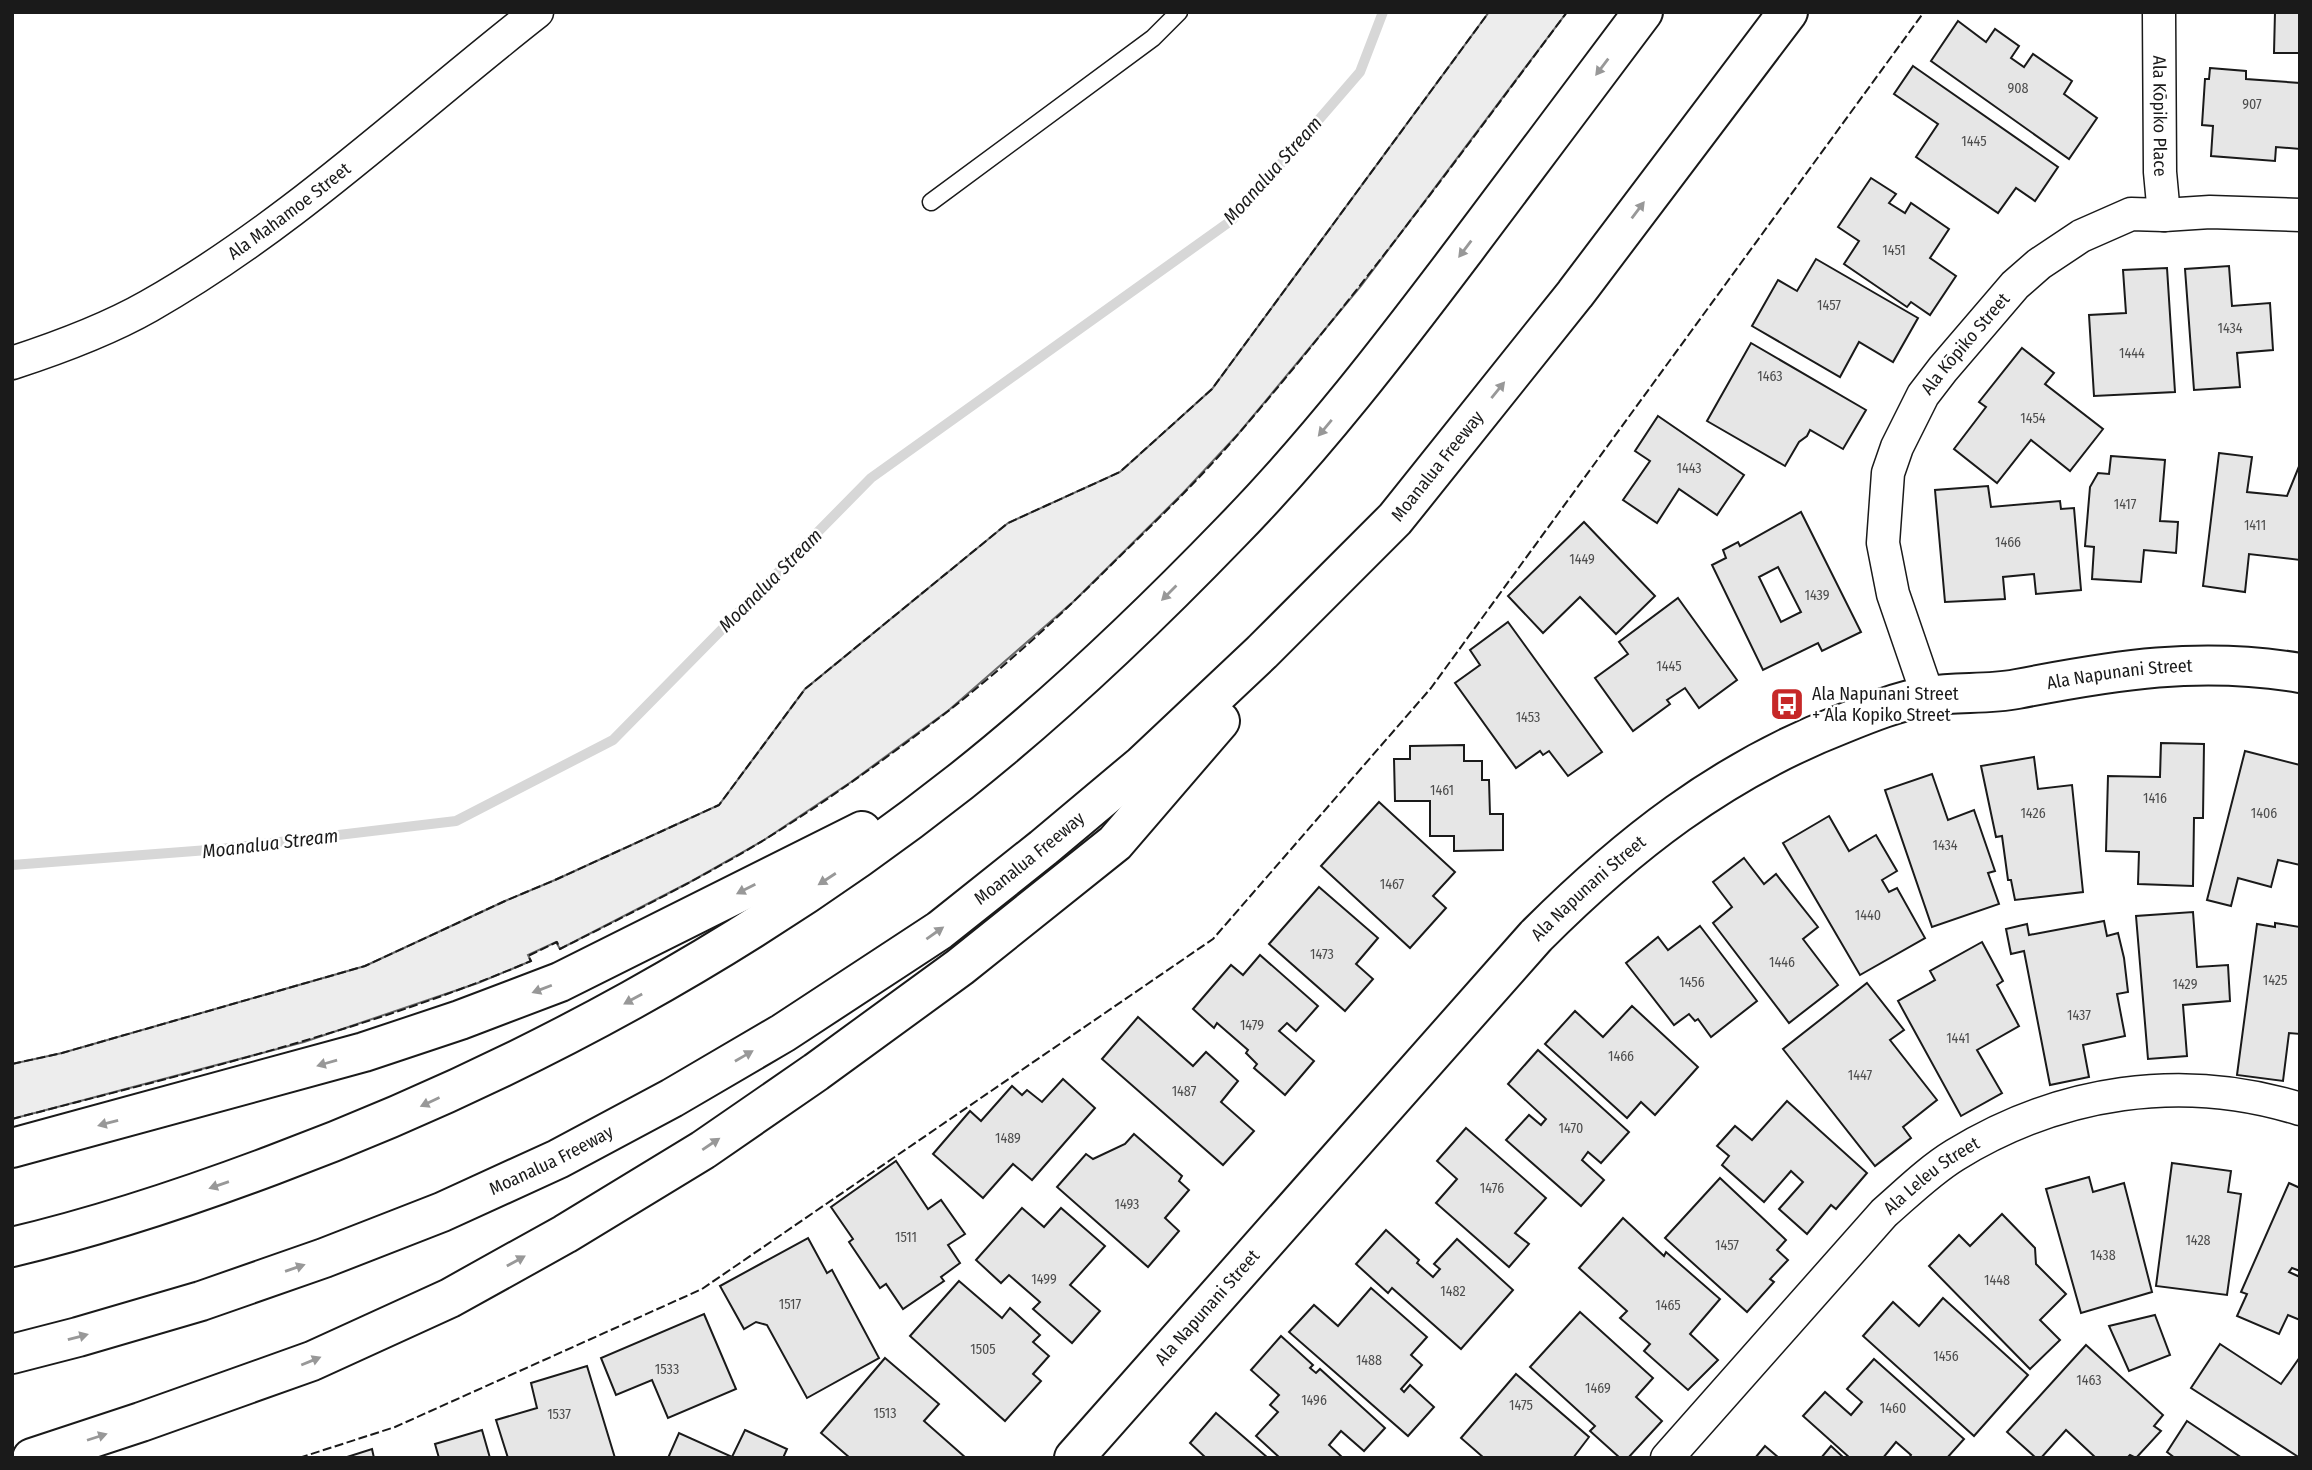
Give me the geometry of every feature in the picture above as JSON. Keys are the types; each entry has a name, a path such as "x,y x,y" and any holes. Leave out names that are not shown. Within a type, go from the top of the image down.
{"main road":[{"path":"12,1247 225,1183 406,1113 510,1064 690,967 852,863 961,782 1055,702 1146,617 1234,530 1321,433 1401,334 1643,12"},
{"name":"Moanalua Freeway","path":"12,1354 201,1301 324,1258 442,1212 558,1159 672,1098 783,1033 940,929 1043,849 1142,765 1242,671 1395,519 1575,294 1788,12"},
{"path":"32,1458 312,1361 450,1298 565,1234 703,1150 960,967 1115,843 1395,519"},
{"name":"Ala Napunani Street","path":"1074,1458 1536,936 1579,892 1670,817 1722,782 1824,731 1869,713 1928,696 1995,693 2121,670 2181,666 2258,666 2300,673"},
{"path":"12,1149 364,1052 460,1020 560,982 961,782"}],"street":[{"name":"Ala Mahamoe Street","path":"12,363 146,308 255,240 537,12"},
{"name":"Ala Kōpiko Place","path":"2159,14 2164,215"},
{"name":"Ala Kōpiko Street","path":"1928,696 1893,593 1883,542 1888,473 1908,421 1943,369 2015,285 2039,264 2081,236 2131,214 2210,212 2300,215"},
{"name":"Ala Leleu Street","path":"1667,1458 1884,1213 1952,1156 1991,1134 2074,1102 2117,1093 2200,1090 2241,1095 2300,1109"}],"lane":[{"path":"932,202 1153,38 1179,12"}],"shaded area":[{"path":"1489,12 1567,12 1361,286 1239,433 1073,602 949,710 851,782 764,840 688,883 560,949 556,942 528,955 531,961 478,983 304,1042 12,1119 12,1064 62,1053 365,966 719,805 805,689 1008,523 1120,472 1212,389"}],"building":[{"path":"2275,12 2300,12 2300,53 2274,53"},
{"path":"1958,21 1986,42 1995,29 2019,46 2011,58 2024,67 2033,54 2072,81 2064,94 2097,118 2069,159 1931,61"},
{"path":"1913,66 2058,167 2035,201 2016,188 1998,213 1916,157 1938,124 1894,94"},
{"path":"2210,68 2246,71 2246,79 2300,83 2300,149 2276,147 2275,161 2211,156 2213,126 2202,125 2205,79 2209,79"},
{"path":"1871,178 1896,194 1889,203 1905,213 1911,203 1949,229 1930,258 1956,276 1930,315 1911,302 1907,307 1844,264 1859,241 1838,227"},
{"path":"1816,259 1918,318 1893,362 1859,342 1840,377 1752,326 1778,280 1797,291"},
{"path":"2229,266 2232,306 2270,303 2273,350 2237,353 2240,387 2194,390 2185,269"},
{"path":"2167,268 2175,392 2094,396 2089,315 2126,313 2123,270"},
{"path":"1751,343 1866,410 1843,449 1810,430 1799,442 1785,466 1707,421"},
{"path":"2022,348 2054,373 2045,384 2103,429 2070,471 2031,440 1997,483 1954,449 1986,407 1979,402"},
{"path":"1658,416 1744,475 1717,515 1679,489 1657,523 1623,500 1650,461 1635,451"},
{"path":"2219,453 2252,457 2247,492 2287,496 2300,464 2300,560 2249,554 2245,592 2203,586"},
{"path":"2111,456 2165,460 2160,521 2178,522 2176,553 2144,550 2141,582 2092,579 2094,547 2085,546 2090,487 2098,473 2109,474"},
{"path":"1988,486 1991,507 2060,501 2061,509 2074,508 2081,590 2036,594 2034,574 2003,577 2005,599 1945,602 1935,490"},
{"path":"1801,512 1861,632 1822,651 1818,643 1763,670 1712,565 1726,558 1723,550 1738,542 1740,546","holes":["1778,567 1801,612 1781,622 1759,577"]},
{"path":"1584,522 1655,596 1616,634 1580,597 1543,633 1508,596"},
{"path":"1678,598 1737,680 1699,708 1685,688 1667,700 1670,704 1633,731 1595,678 1628,654 1619,642"},
{"path":"1508,622 1602,752 1568,776 1549,751 1543,755 1540,751 1516,768 1455,683 1480,665 1470,650"},
{"path":"2161,743 2204,744 2203,818 2194,818 2193,886 2138,884 2139,852 2106,851 2108,776 2160,777"},
{"path":"1464,745 1464,761 1482,761 1482,780 1489,780 1490,814 1503,814 1503,850 1454,851 1454,836 1430,836 1430,801 1395,801 1394,759 1410,759 1410,746"},
{"path":"2245,751 2300,765 2300,865 2278,860 2271,887 2238,878 2231,906 2207,900"},
{"path":"2034,757 2038,789 2072,785 2083,892 2015,900 2011,880 2008,880 2002,836 1996,837 1981,766"},
{"path":"1932,774 1948,820 1974,810 1995,871 1988,873 1999,904 1932,927 1885,790"},
{"path":"1379,802 1455,872 1433,896 1446,908 1410,948 1321,866"},
{"path":"1829,816 1849,851 1876,835 1897,871 1882,880 1889,892 1897,888 1925,938 1860,975 1783,843"},
{"path":"1744,858 1764,884 1776,874 1818,927 1803,939 1838,985 1789,1023 1713,923 1732,907 1713,882"},
{"path":"1319,887 1378,938 1356,964 1373,979 1345,1011 1269,944"},
{"path":"2193,912 2197,967 2228,965 2230,1001 2183,1005 2187,1056 2148,1059 2136,916"},
{"path":"2104,921 2107,936 2118,933 2124,958 2128,992 2117,994 2125,1036 2083,1045 2089,1077 2050,1085 2024,951 2011,954 2006,929 2027,924 2029,935"},
{"path":"2275,923 2300,927 2300,1034 2289,1033 2283,1081 2237,1075 2257,924 2275,927"},
{"path":"1700,926 1757,1001 1711,1037 1698,1019 1695,1021 1689,1014 1674,1025 1626,963 1658,937 1668,950"},
{"path":"1982,942 2003,981 1997,985 2019,1026 1977,1050 2002,1093 1961,1116 1898,1001 1935,980 1930,971"},
{"path":"1260,955 1318,1006 1296,1031 1287,1023 1279,1031 1314,1061 1285,1095 1254,1068 1257,1064 1246,1053 1248,1050 1217,1023 1214,1028 1193,1009 1231,965 1243,975"},
{"path":"1867,983 1904,1030 1890,1040 1937,1100 1903,1127 1911,1138 1875,1166 1783,1049"},
{"path":"1632,1006 1698,1067 1655,1115 1641,1102 1627,1118 1545,1044 1575,1011 1603,1037"},
{"path":"1138,1017 1193,1066 1206,1052 1238,1081 1221,1102 1254,1131 1223,1165 1102,1059"},
{"path":"1538,1050 1629,1132 1601,1163 1588,1152 1582,1160 1604,1180 1581,1206 1506,1140 1529,1115 1541,1125 1546,1119 1508,1084"},
{"path":"1063,1079 1095,1108 1032,1180 1013,1164 983,1198 933,1154 970,1111 981,1121 1012,1086 1022,1095 1027,1090 1042,1102"},
{"path":"1787,1101 1867,1173 1836,1209 1831,1205 1807,1234 1779,1209 1803,1182 1791,1171 1764,1202 1722,1165 1729,1156 1717,1146 1735,1126 1752,1140"},
{"path":"1466,1128 1546,1198 1515,1233 1529,1244 1509,1267 1436,1203 1457,1179 1437,1161"},
{"path":"1134,1134 1182,1176 1179,1181 1189,1190 1165,1218 1179,1231 1148,1267 1057,1187 1086,1154 1093,1159 1125,1144"},
{"path":"896,1161 928,1209 941,1200 965,1234 948,1245 960,1263 941,1277 944,1281 903,1309 886,1284 880,1288 849,1242 853,1239 831,1207"},
{"path":"2172,1163 2231,1171 2228,1192 2241,1194 2227,1295 2156,1286"},
{"path":"2089,1177 2093,1192 2124,1183 2152,1292 2081,1313 2046,1189"},
{"path":"1720,1178 1786,1240 1777,1250 1788,1260 1770,1279 1774,1282 1747,1312 1665,1238"},
{"path":"2289,1183 2300,1188 2300,1271 2292,1268 2289,1272 2300,1277 2300,1320 2288,1315 2279,1334 2237,1316 2247,1294 2241,1292"},
{"path":"1022,1208 1044,1227 1061,1208 1105,1246 1070,1285 1100,1311 1072,1343 1033,1309 1040,1302 1009,1275 1001,1283 976,1260"},
{"path":"2002,1214 2035,1248 2036,1264 2066,1294 2040,1320 2060,1340 2030,1369 1929,1266 1959,1235 1970,1246"},
{"path":"1623,1218 1664,1256 1666,1252 1720,1299 1690,1334 1718,1360 1688,1390 1644,1351 1650,1344 1620,1318 1627,1311 1579,1268"},
{"path":"1386,1230 1419,1260 1417,1263 1433,1277 1440,1269 1434,1264 1457,1239 1513,1290 1461,1349 1392,1288 1388,1293 1356,1264"},
{"path":"808,1238 827,1273 832,1270 879,1358 807,1398 767,1325 756,1322 744,1329 720,1286"},
{"path":"959,1281 1002,1318 1010,1308 1040,1335 1033,1342 1049,1356 1033,1374 1041,1381 1005,1421 910,1336"},
{"path":"1371,1288 1427,1337 1411,1355 1422,1365 1401,1389 1404,1392 1410,1385 1434,1407 1408,1436 1289,1332 1314,1305 1338,1326"},
{"path":"1943,1298 2028,1375 1974,1436 1863,1336 1893,1302 1919,1326"},
{"path":"1580,1312 1653,1378 1636,1397 1662,1421 1628,1458 1620,1458 1590,1431 1595,1426 1530,1367"},
{"path":"704,1314 736,1389 668,1418 652,1380 616,1395 601,1358"},
{"path":"2155,1315 2170,1355 2129,1371 2109,1326"},
{"path":"1281,1336 1313,1365 1310,1368 1316,1373 1320,1369 1385,1428 1364,1451 1341,1431 1329,1445 1343,1458 1280,1458 1256,1436 1278,1412 1270,1405 1279,1395 1251,1370"},
{"path":"2220,1344 2281,1384 2300,1357 2300,1458 2191,1388"},
{"path":"2086,1345 2163,1415 2154,1426 2161,1431 2136,1458 2130,1455 2127,1458 2096,1458 2066,1430 2041,1458 2036,1458 2007,1432"},
{"path":"885,1358 939,1404 924,1421 966,1458 850,1458 821,1433"},
{"path":"1874,1359 1964,1439 1947,1458 1909,1458 1911,1455 1896,1442 1883,1458 1850,1458 1803,1416 1825,1392 1851,1415 1862,1402 1847,1389"},
{"path":"587,1366 615,1458 508,1458 496,1420 537,1408 531,1383"},
{"path":"1516,1374 1589,1437 1573,1458 1484,1458 1461,1438"},
{"path":"1216,1413 1268,1458 1206,1458 1190,1443"},
{"path":"2187,1421 2242,1458 2175,1458 2167,1452"},
{"path":"482,1430 490,1458 439,1458 435,1444"},
{"path":"745,1430 787,1449 783,1458 668,1458 679,1433 732,1457"},
{"path":"1765,1446 1779,1458 1755,1458"},
{"path":"1831,1446 1844,1458 1821,1458"},
{"path":"372,1449 374,1458 344,1458"}],"waterway":[{"name":"Moanalua Stream","path":"12,865 221,849 456,821 613,740 871,478 1232,220 1360,72 1383,12"}],"fence":[{"path":"12,1064 62,1053 365,966 719,805 805,689 1008,523 1120,472 1212,389 1489,12"},
{"path":"12,1119 209,1068 340,1030 468,986 531,961 528,956 557,942 560,949 714,869 788,825 857,778 969,695 1012,658 1094,582 1210,466 1283,381 1366,277 1567,12"},
{"path":"299,1458 395,1427 702,1289 1213,939 1431,688 1924,12"}],"place":[{"name":"Ala Napunani Street + Ala Kopiko Street","path":"1787,704"}]}
